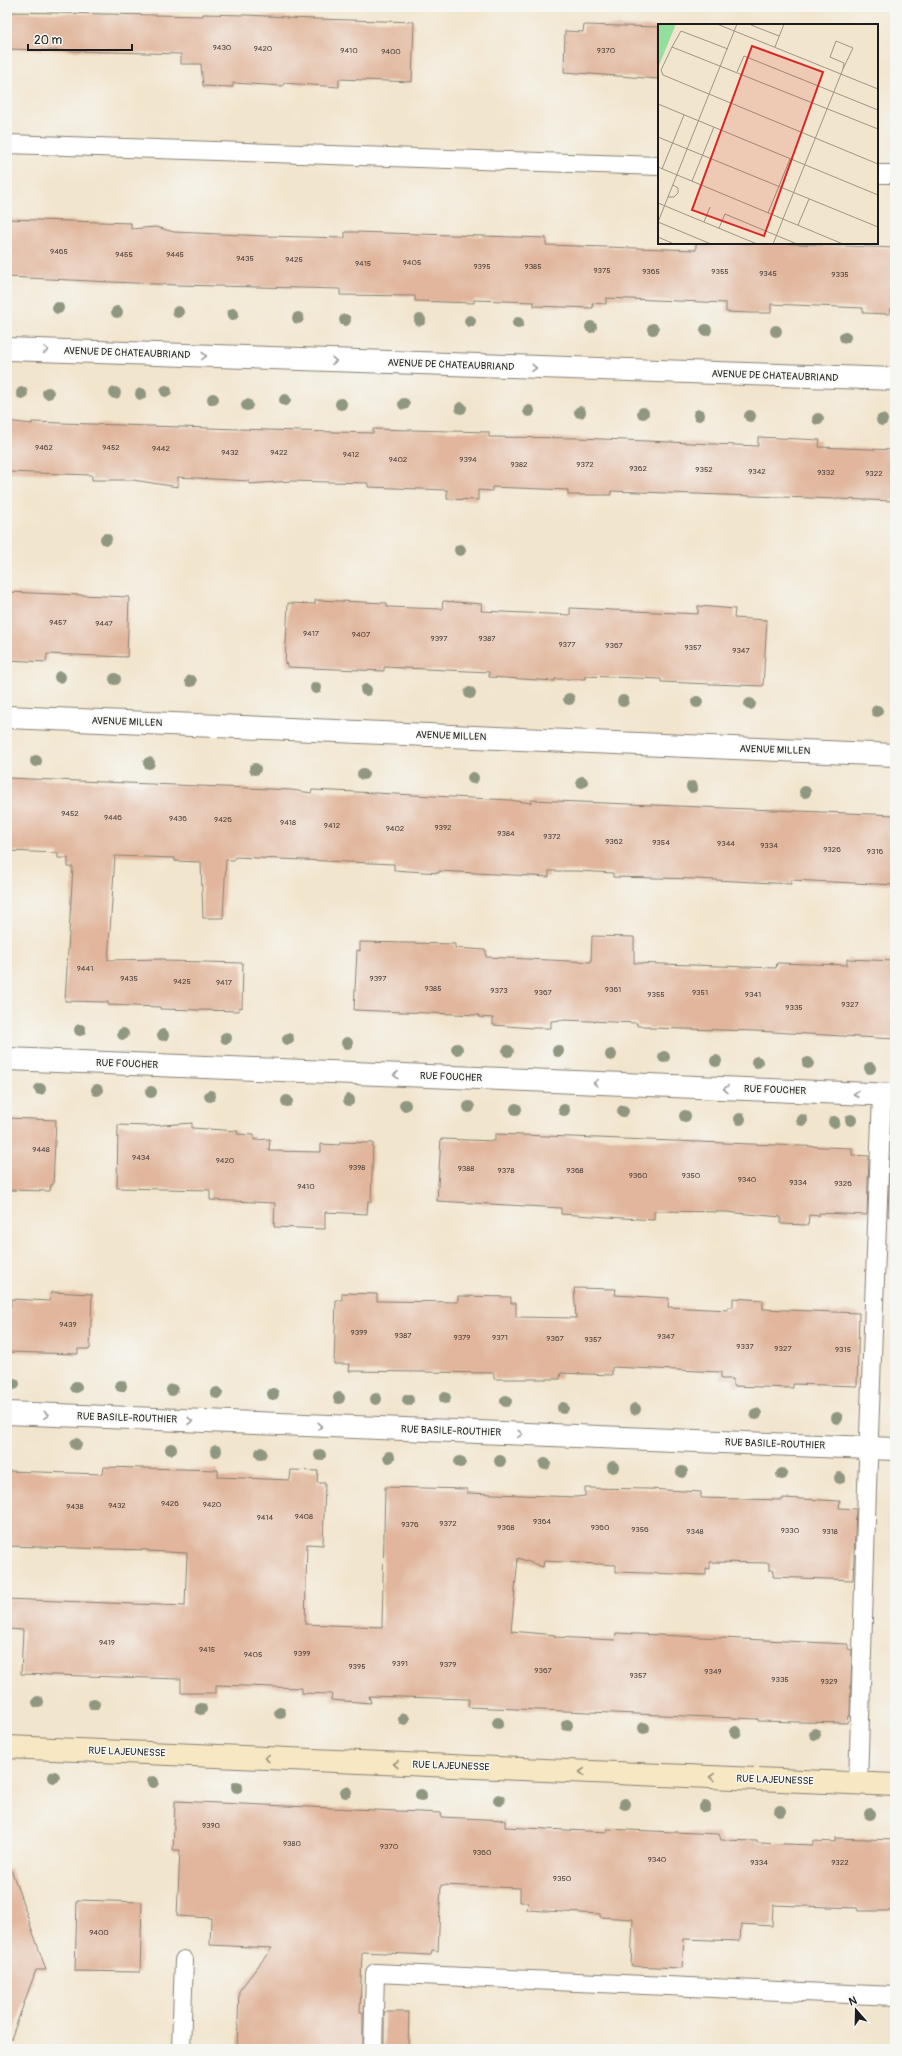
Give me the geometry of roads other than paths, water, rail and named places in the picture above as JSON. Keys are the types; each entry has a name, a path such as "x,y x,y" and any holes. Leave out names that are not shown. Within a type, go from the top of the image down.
{"main road":[{"name":"RUE LAJEUNESSE","path":"7,1747 895,1786"}],"street":[{"name":"AVENUE DE CHATEAUBRIAND","path":"7,349 895,379"},
{"name":"AVENUE MILLEN","path":"7,717 895,755"},
{"name":"RUE FOUCHER","path":"7,1059 889,1095"},
{"name":"RUE BASILE-ROUTHIER","path":"7,1413 895,1449"}],"lane":[{"path":"7,144 658,166"},
{"path":"878,174 895,174"},
{"path":"858,1784 868,1448 889,1095"},
{"path":"181,2049 184,1960"},
{"path":"373,2049 376,1973 895,1996"}]}
